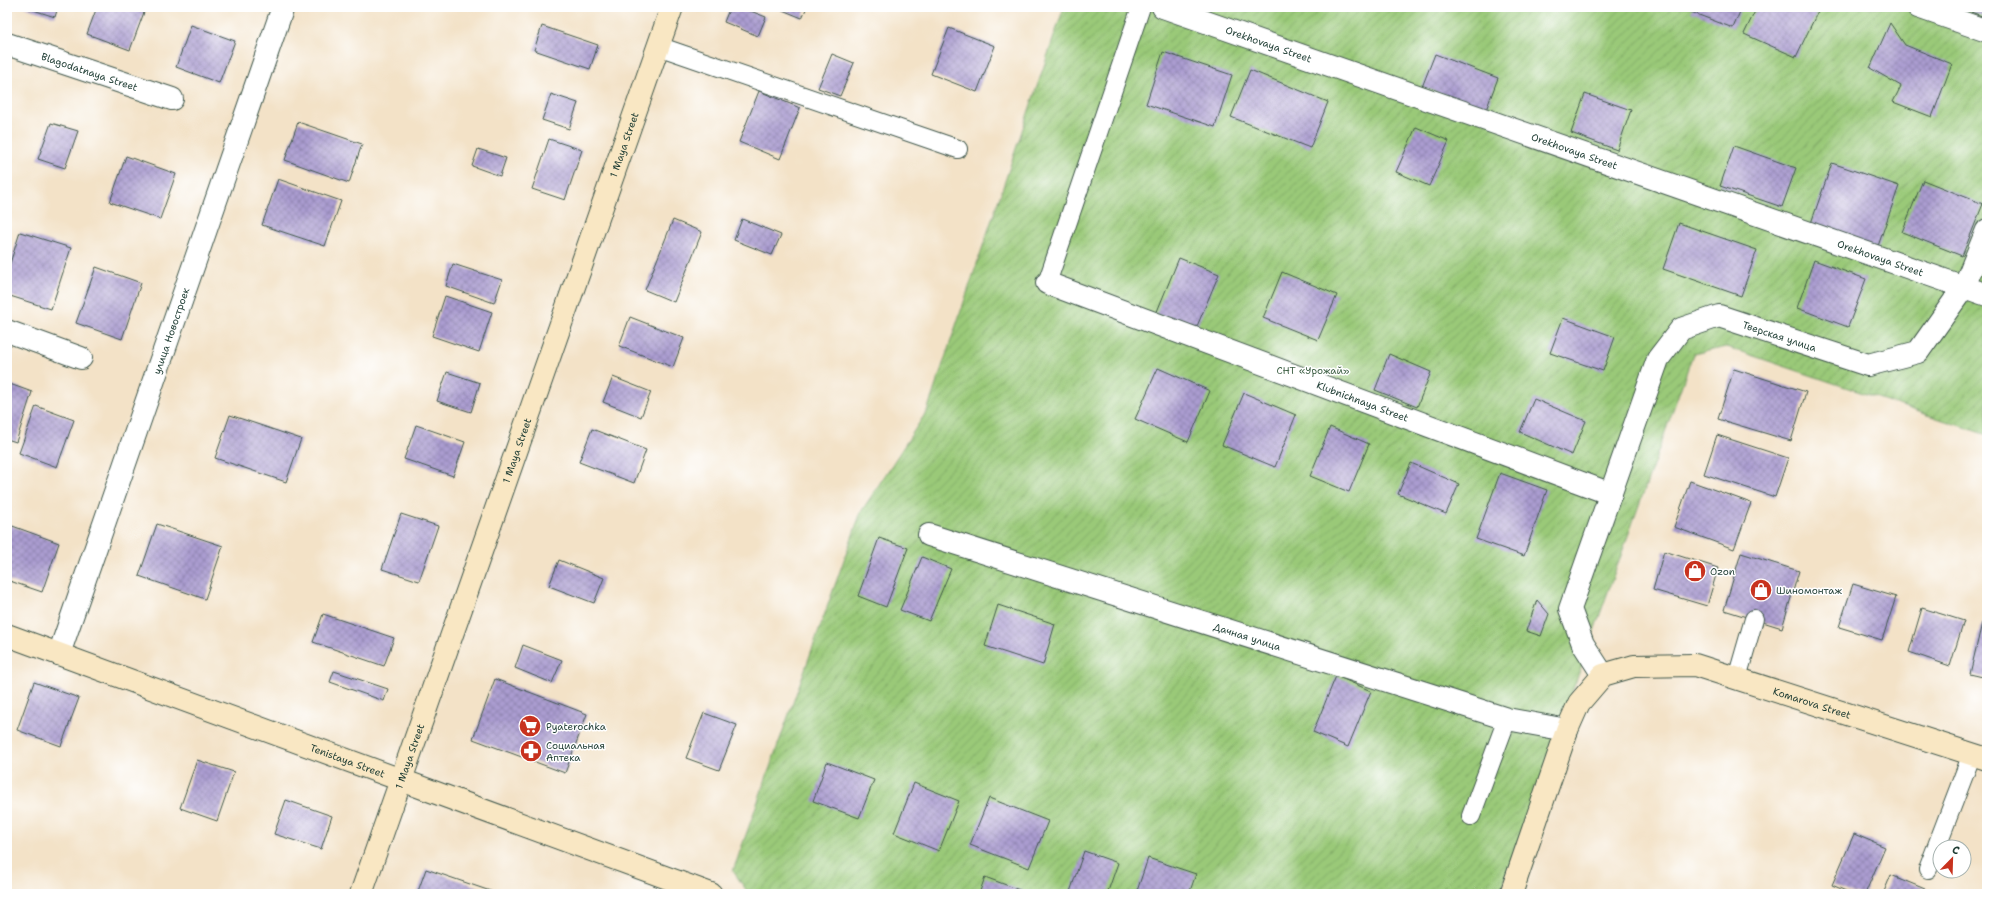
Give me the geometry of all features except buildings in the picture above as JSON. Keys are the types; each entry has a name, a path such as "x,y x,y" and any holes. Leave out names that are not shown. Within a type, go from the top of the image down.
{"street":[{"name":"улица Новостроек","path":"59,654 283,7"},
{"name":"1 Maya Street","path":"361,894 672,7"},
{"name":"Orekhovaya Street","path":"1163,7 1987,295"},
{"path":"1918,7 1987,31"},
{"name":"Blagodatnaya Street","path":"7,44 172,99"},
{"name":"Тверская улица","path":"1603,675 1583,644 1570,610 1658,359 1681,328 1719,316 1868,364 1918,352 1964,288 1987,230"},
{"name":"Klubnichnaya Street","path":"1047,283 1610,494"},
{"path":"7,331 82,358"},
{"name":"Дачная улица","path":"929,535 1507,719 1567,730"},
{"name":"Tenistaya Street","path":"7,635 711,894"},
{"name":"Komarova Street","path":"1603,675 1634,666 1695,665 1980,756"},
{"path":"1511,894 1567,730 1579,703 1603,675"}],"lane":[{"path":"1047,283 1141,7"},
{"path":"658,46 958,149"},
{"path":"1737,678 1754,619"},
{"path":"1471,816 1507,719"},
{"path":"1928,869 1980,756"}],"green space":[{"name":"СНТ «Урожай»","path":"1064,7 1987,7 1987,435 1727,347 1693,354 1500,894 749,894 733,871 861,512 927,411"}],"place":[{"name":"Ozon","path":"1695,571"},
{"name":"Шиномонтаж","path":"1761,590"},
{"name":"Pyaterochka","path":"530,726"},
{"name":"Социальная Аптека","path":"531,751"}]}
